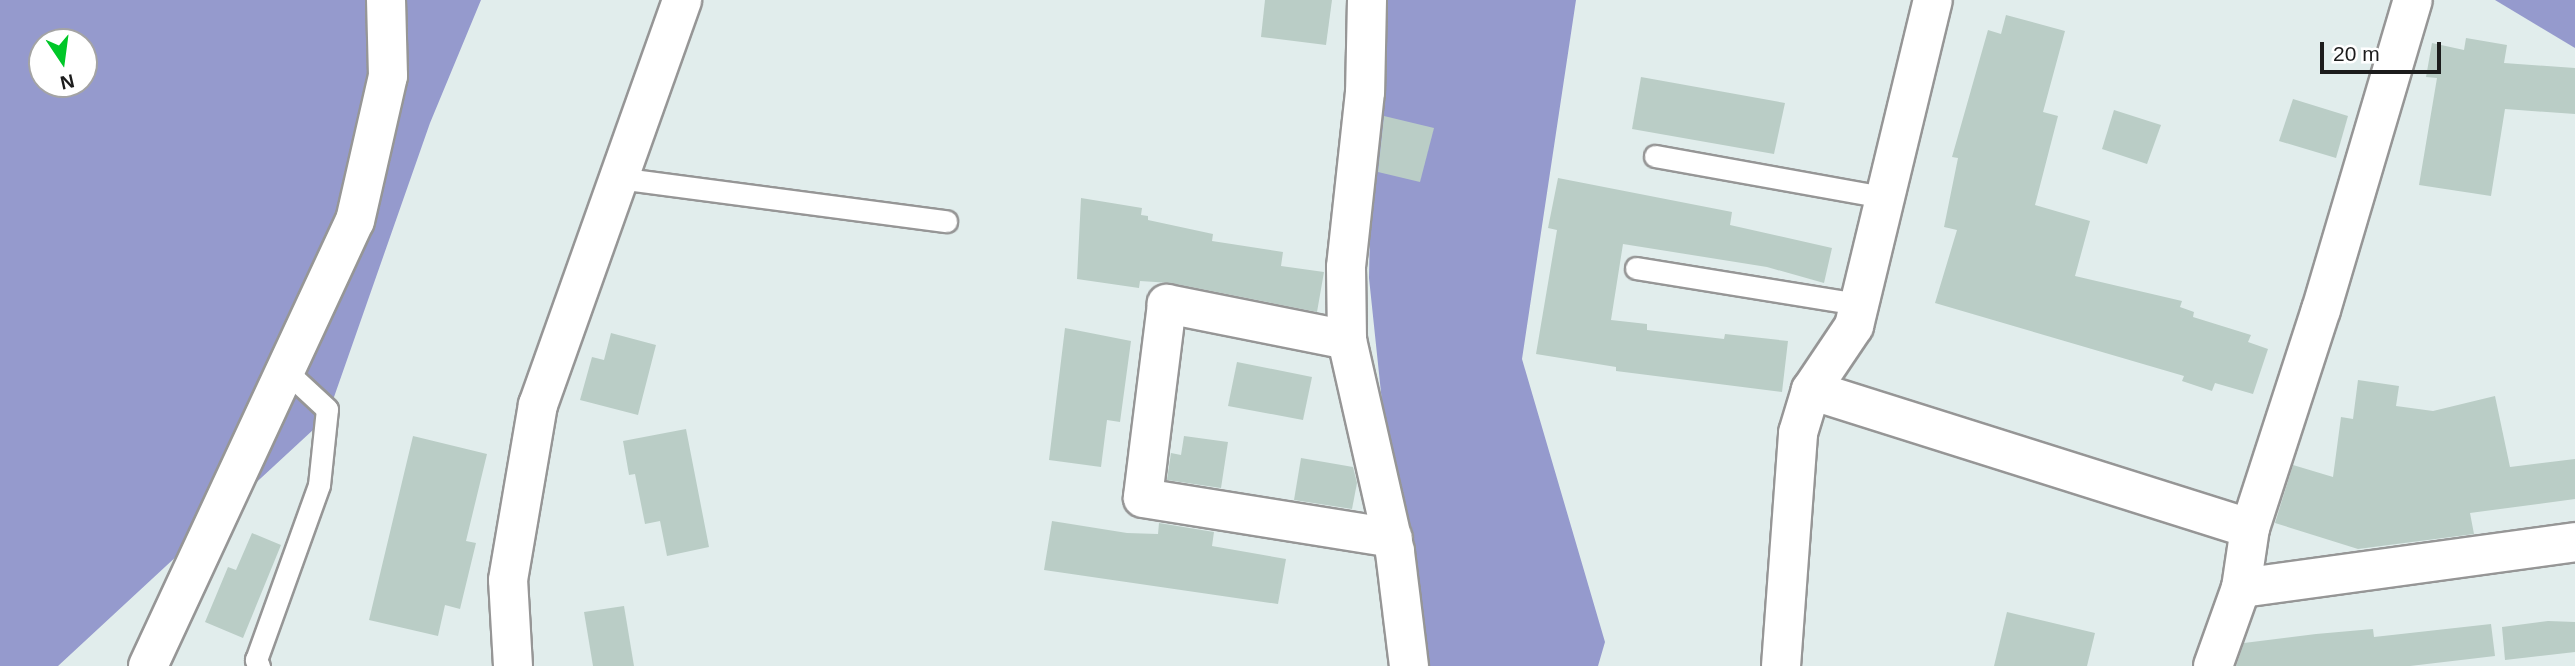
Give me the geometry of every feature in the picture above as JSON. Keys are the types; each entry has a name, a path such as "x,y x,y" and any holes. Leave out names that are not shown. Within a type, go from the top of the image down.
{"street":[{"path":"148,666 355,221 388,76 386,0"},
{"path":"513,666 508,580 538,405 682,0"},
{"path":"1367,0 1365,92 1346,267 1347,340 1393,538 1409,666"},
{"path":"1781,666 1798,433 1811,390 1854,326 1882,197 1933,0"},
{"path":"2213,666 2241,588 2250,528 2321,310 2413,0"},
{"path":"1347,340 1167,304 1143,498 1393,538"},
{"path":"1811,390 2250,528"},
{"path":"2241,588 2575,542"}],"lane":[{"path":"1655,156 1882,197"},
{"path":"618,178 946,221"},
{"path":"1636,268 1859,304"},
{"path":"259,666 256,660 319,485 327,409 284,369"}],"shaded area":[{"path":"0,0 481,0 430,123 327,417 58,666 0,666"},
{"path":"1386,0 1576,0 1522,359 1605,642 1598,666 1396,666 1404,612 1369,278 1371,178"},
{"path":"2495,0 2575,0 2575,48"}],"building":[{"path":"1265,0 1332,0 1326,45 1261,37"},
{"path":"2006,15 2065,31 2043,112 2058,116 2035,205 2090,221 2075,276 2182,301 2180,307 2194,312 2193,317 2251,335 2248,342 2268,349 2253,394 2215,383 2212,391 2182,381 2184,376 1935,303 1957,230 1944,227 1958,158 1952,157 1988,30 2001,34"},
{"path":"2466,38 2507,45 2504,63 2575,68 2575,114 2505,109 2491,196 2419,185 2437,78 2426,77 2432,43 2464,50"},
{"path":"1641,77 1785,103 1774,154 1632,129"},
{"path":"2293,99 2348,116 2336,158 2279,141"},
{"path":"2114,110 2161,125 2147,164 2102,149"},
{"path":"1384,116 1434,128 1420,182 1378,172"},
{"path":"1558,178 1732,212 1730,225 1832,248 1824,283 1767,267 1623,244 1611,320 1647,324 1647,330 1724,339 1725,334 1788,341 1782,392 1616,371 1616,367 1536,354 1557,230 1548,228"},
{"path":"1081,198 1142,208 1141,215 1148,216 1148,220 1213,234 1212,241 1283,252 1281,266 1324,272 1317,312 1171,283 1140,281 1139,288 1077,279"},
{"path":"1065,328 1131,341 1120,422 1107,420 1101,467 1049,460"},
{"path":"611,333 656,345 638,415 580,400 592,357 604,360"},
{"path":"1237,362 1312,377 1303,420 1228,406"},
{"path":"2358,380 2399,386 2396,406 2433,411 2495,396 2510,467 2575,459 2575,499 2470,513 2474,534 2358,549 2275,523 2293,465 2333,477 2341,417 2353,419"},
{"path":"686,429 709,547 667,556 660,521 645,524 635,474 629,475 623,441"},
{"path":"413,436 487,454 466,541 476,543 460,609 445,605 438,636 369,620"},
{"path":"1184,436 1228,442 1221,488 1167,480 1171,453 1181,455"},
{"path":"1301,458 1353,467 1357,483 1352,509 1294,500"},
{"path":"1052,521 1127,533 1158,534 1159,523 1214,532 1212,546 1286,559 1278,604 1044,570"},
{"path":"252,533 281,545 243,638 205,622 228,567 236,570"},
{"path":"624,606 634,666 593,666 584,612"},
{"path":"2007,612 2095,633 2087,666 1994,666"},
{"path":"2548,621 2575,622 2575,652 2505,660 2502,627"},
{"path":"2491,624 2495,656 2410,666 2236,666 2244,643 2373,629 2374,637"}]}
